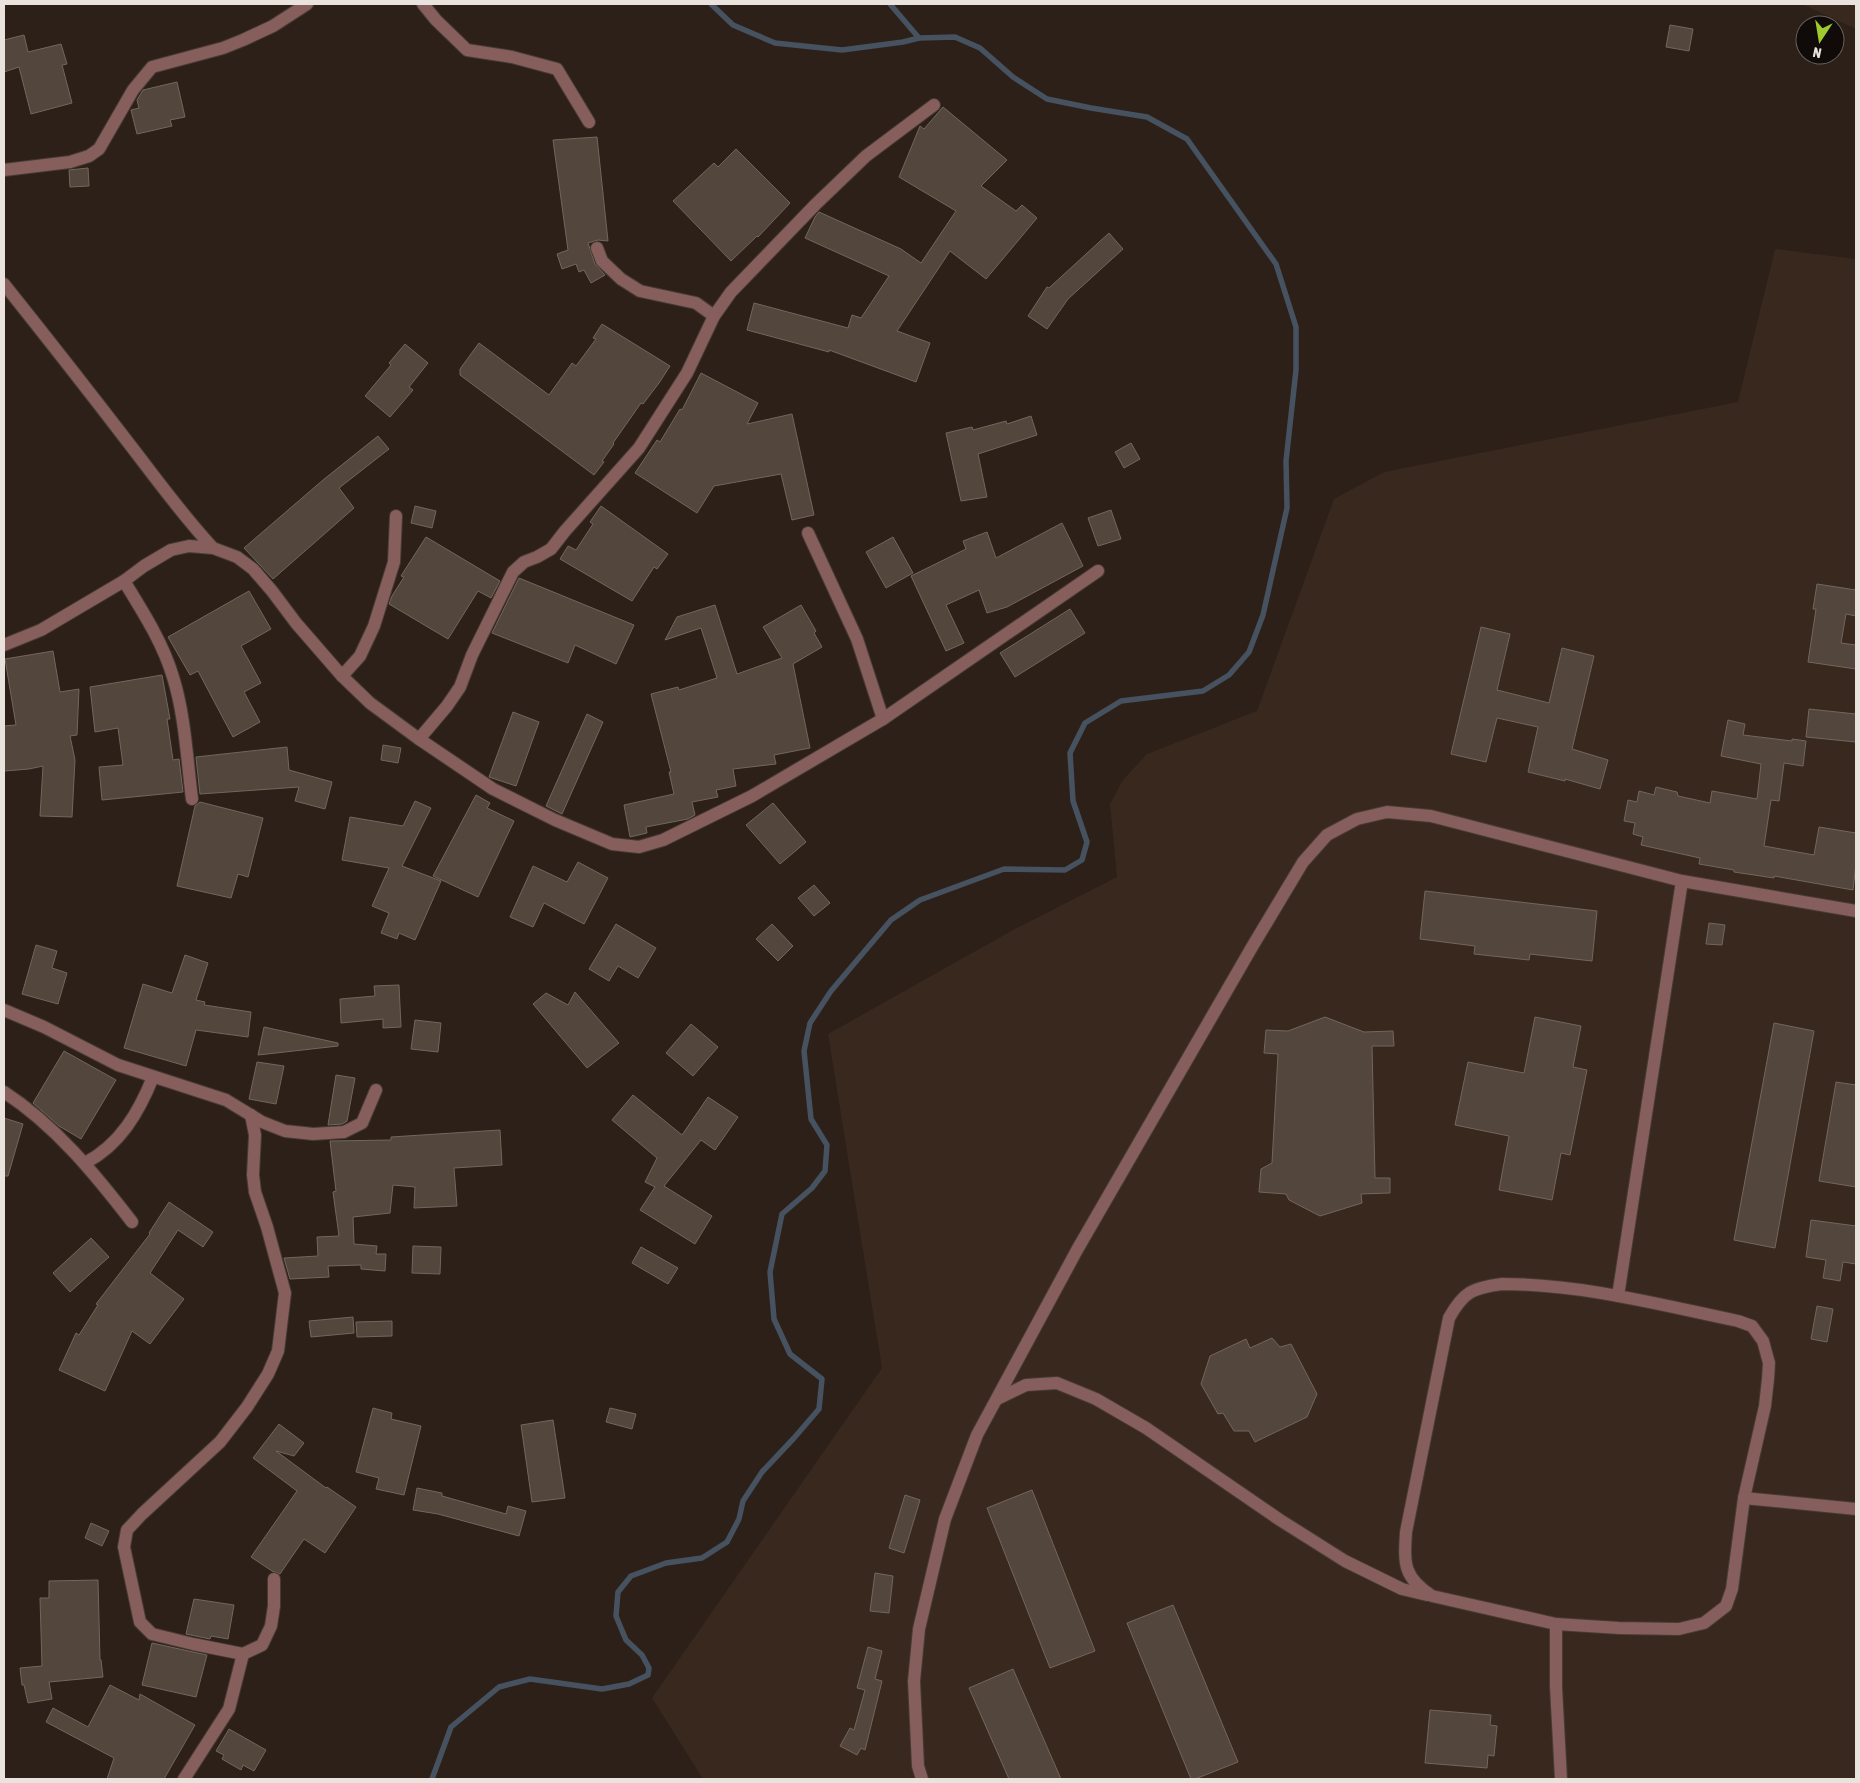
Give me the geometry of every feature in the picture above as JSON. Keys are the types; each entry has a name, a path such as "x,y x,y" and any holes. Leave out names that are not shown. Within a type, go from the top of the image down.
{"street":[{"path":"4,170 70,162 89,156 99,149 107,138 133,90 152,67 230,46 273,26 307,4"},
{"path":"423,4 436,20 467,50 512,57 557,69 588,122"},
{"path":"419,739 447,706 460,686 472,655 513,572 524,562 537,558 551,549 639,448 687,373 714,316 731,292 830,190 866,156 934,104"},
{"path":"597,248 602,261 621,280 640,290 696,303 714,316"},
{"path":"4,284 130,444 184,517 213,548"},
{"path":"342,676 360,656 374,626 394,562 396,516"},
{"path":"808,533 856,639 883,720"},
{"path":"4,645 41,630 124,581 144,566 171,550 189,546 213,548 237,557 253,569 342,676 370,703 419,739 493,789 555,820 612,844 639,847 663,840 752,796 883,720 1098,571"},
{"path":"124,581 157,636 174,678 184,730 192,800"},
{"path":"922,1779 918,1766 914,1681 919,1629 945,1519 977,1435 1077,1250 1252,947 1303,862 1327,835 1357,819 1387,812 1431,816 1682,881 1856,911"},
{"path":"1618,1296 1682,881"},
{"path":"4,1010 118,1065 226,1100 262,1122 285,1131 313,1134 344,1132 362,1123 376,1090"},
{"path":"85,1163 101,1155 131,1122 145,1098 153,1076"},
{"path":"4,1092 23,1104 85,1163 132,1222"},
{"path":"251,1115 255,1135 253,1175 255,1192 267,1227 285,1293 278,1351 268,1374 247,1407 220,1442 142,1514 128,1530 124,1547 140,1622 152,1634 243,1654 262,1645 271,1626 274,1606 274,1579"},
{"path":"997,1400 1026,1385 1057,1383 1096,1399 1146,1428 1280,1520 1344,1561 1402,1589 1432,1596 1556,1624 1679,1629 1704,1623 1726,1606 1732,1589 1744,1498 1765,1406 1768,1379 1769,1363 1764,1341 1752,1326 1738,1321 1618,1296 1532,1284 1502,1284 1480,1287 1459,1300 1449,1318 1406,1532 1404,1559 1409,1575 1420,1588 1432,1596"},
{"path":"1744,1498 1856,1508"},
{"path":"1556,1624 1556,1687 1561,1779"},
{"path":"184,1779 230,1709 243,1654"}],"shaded area":[{"path":"1802,4 1856,4 1856,29 1845,24 1845,15 1826,15"},
{"path":"1775,249 1856,259 1856,1779 703,1779 652,1698 882,1368 828,1034 1013,930 1117,877 1110,804 1123,780 1147,754 1257,711 1334,499 1384,472 1738,402"}],"building":[{"path":"1670,25 1693,29 1689,51 1666,47"},
{"path":"24,35 28,52 61,44 67,64 62,65 72,103 31,114 19,67 4,72 4,40"},
{"path":"177,82 185,117 170,120 172,126 137,134 131,110 139,108 137,100 143,90"},
{"path":"943,107 1007,160 981,186 1016,211 1022,205 1037,218 986,279 950,251 897,331 930,343 916,382 829,350 829,352 747,330 754,303 848,328 852,315 861,318 889,276 805,238 819,212 901,249 921,263 956,211 899,177 920,126 924,129"},
{"path":"597,137 608,241 598,240 588,243 595,264 605,275 591,283 584,270 579,272 576,264 562,269 557,254 568,250 553,140"},
{"path":"736,149 790,203 758,237 731,261 673,201 714,163 718,167"},
{"path":"88,168 89,186 70,187 69,170"},
{"path":"1109,233 1123,249 1068,299 1047,329 1028,316 1047,287 1049,288"},
{"path":"602,324 670,366 613,443 602,461 604,462 594,475 460,375 460,369 479,343 549,395 572,363 576,366 596,339 593,338"},
{"path":"405,344 428,363 409,387 413,390 390,417 365,396 391,365 389,363"},
{"path":"701,373 758,403 747,424 792,414 814,515 792,520 781,474 714,486 697,513 635,473 657,440 660,442 680,409 682,410"},
{"path":"1031,416 1037,435 978,454 987,497 961,501 946,433 972,427 973,430 1006,421 1007,424"},
{"path":"378,436 389,449 339,488 354,508 273,579 244,548 323,480"},
{"path":"1131,443 1140,459 1124,468 1115,452"},
{"path":"415,506 436,511 432,528 411,523"},
{"path":"601,506 668,554 657,569 654,567 632,601 560,559 568,546 576,550 593,524 590,522"},
{"path":"1111,510 1121,539 1098,546 1088,518"},
{"path":"1062,523 1083,566 1007,607 987,613 979,590 946,605 964,643 946,651 911,576 966,549 963,541 987,532 996,558"},
{"path":"426,537 500,581 491,598 478,591 448,639 389,604 404,577 401,576"},
{"path":"893,537 913,573 886,588 866,552"},
{"path":"519,578 634,625 616,664 575,645 568,663 492,633"},
{"path":"1817,584 1856,590 1856,616 1846,614 1841,643 1856,645 1856,669 1808,662 1816,609 1813,609"},
{"path":"249,591 271,629 241,646 261,683 244,692 260,722 233,737 198,671 190,675 168,637"},
{"path":"715,605 737,674 782,658 763,627 801,605 816,631 814,633 822,647 793,664 810,748 774,755 776,764 733,769 736,786 716,790 718,797 692,802 695,815 688,819 646,827 647,833 630,837 624,805 674,794 669,772 671,772 651,694 678,687 679,690 717,678 701,628 665,640 677,617"},
{"path":"1070,609 1085,633 1015,677 1000,653"},
{"path":"1481,627 1510,634 1497,690 1549,703 1562,648 1594,656 1572,749 1608,760 1600,789 1565,779 1565,781 1528,772 1538,727 1497,718 1486,762 1451,754"},
{"path":"53,651 60,692 79,689 77,735 70,736 75,760 72,817 40,816 43,766 4,771 4,726 16,725 5,659"},
{"path":"162,675 170,719 167,719 173,760 179,759 183,792 102,800 99,767 123,765 118,728 95,732 90,687"},
{"path":"1809,709 1856,714 1856,742 1806,737"},
{"path":"513,712 539,722 516,786 489,777"},
{"path":"587,714 603,722 562,814 546,806"},
{"path":"1728,720 1745,724 1743,735 1806,741 1803,766 1784,763 1779,801 1771,800 1764,846 1814,855 1819,827 1856,833 1856,863 1853,890 1774,876 1774,878 1734,872 1734,870 1699,864 1700,858 1641,845 1643,837 1633,834 1635,823 1624,821 1628,800 1637,802 1639,791 1654,795 1656,787 1677,792 1678,796 1710,803 1712,791 1757,799 1761,764 1721,756"},
{"path":"383,745 401,748 398,763 381,760"},
{"path":"287,747 289,770 332,782 325,809 295,801 299,787 200,794 196,757"},
{"path":"476,795 490,803 487,808 514,821 478,897 433,876"},
{"path":"415,801 431,808 402,866 441,881 415,940 399,933 397,939 381,933 389,913 372,906 389,868 342,860 350,817 403,826"},
{"path":"200,802 263,818 248,877 238,874 231,898 177,886 195,806"},
{"path":"773,803 806,842 780,864 746,825"},
{"path":"578,862 608,878 584,924 544,903 533,927 510,917 533,866 567,882"},
{"path":"814,885 830,903 814,916 798,898"},
{"path":"1425,891 1597,911 1592,961 1530,954 1529,960 1474,954 1475,946 1420,939"},
{"path":"1709,923 1725,925 1722,945 1706,944"},
{"path":"616,924 656,948 638,978 618,966 609,981 589,969"},
{"path":"772,924 793,946 778,961 756,939"},
{"path":"36,945 57,951 52,968 67,973 58,1004 22,994"},
{"path":"185,955 208,963 196,1000 205,1002 204,1005 251,1012 248,1037 196,1030 186,1066 124,1048 143,984 172,993"},
{"path":"399,985 401,1027 383,1028 383,1019 341,1023 340,999 375,996 374,986"},
{"path":"575,992 619,1043 587,1068 533,1004 546,993 568,1005"},
{"path":"1325,1017 1364,1032 1393,1031 1394,1046 1372,1046 1375,1178 1390,1178 1390,1193 1361,1194 1362,1203 1320,1216 1289,1200 1286,1194 1259,1192 1261,1169 1272,1163 1278,1054 1264,1053 1266,1030 1288,1031"},
{"path":"1535,1017 1581,1026 1573,1067 1587,1070 1570,1155 1561,1153 1552,1200 1499,1190 1509,1136 1455,1125 1468,1062 1524,1073"},
{"path":"415,1020 441,1023 438,1052 411,1049"},
{"path":"1774,1023 1814,1031 1775,1248 1734,1240"},
{"path":"691,1024 718,1047 693,1076 666,1053"},
{"path":"264,1027 338,1043 338,1046 258,1055"},
{"path":"64,1051 116,1080 81,1139 59,1126 33,1103"},
{"path":"257,1062 284,1066 276,1104 249,1099"},
{"path":"336,1075 355,1078 347,1121 342,1124 328,1125"},
{"path":"1836,1082 1856,1085 1856,1187 1819,1181"},
{"path":"633,1095 682,1135 708,1097 738,1117 715,1150 701,1140 664,1186 712,1216 695,1244 640,1210 655,1187 645,1182 657,1158 612,1120"},
{"path":"4,1118 23,1124 8,1176 4,1176"},
{"path":"500,1130 502,1165 454,1168 457,1206 414,1208 415,1187 393,1185 390,1213 353,1217 354,1244 377,1246 376,1254 386,1254 385,1271 361,1269 361,1265 328,1266 329,1277 290,1279 284,1258 318,1256 317,1237 339,1236 333,1192 336,1191 330,1141 391,1140 391,1137"},
{"path":"169,1202 213,1232 203,1247 178,1230 150,1273 184,1299 150,1344 132,1331 105,1391 59,1370 76,1333 79,1335 98,1305 96,1304 150,1234"},
{"path":"1811,1220 1856,1226 1856,1264 1843,1262 1840,1281 1823,1278 1826,1260 1806,1257"},
{"path":"91,1238 109,1257 70,1292 53,1273"},
{"path":"413,1246 441,1247 440,1274 412,1273"},
{"path":"641,1247 678,1268 668,1284 632,1263"},
{"path":"1817,1306 1833,1309 1827,1342 1811,1339"},
{"path":"353,1317 354,1333 311,1337 309,1321"},
{"path":"392,1321 392,1336 357,1337 356,1322"},
{"path":"1272,1338 1280,1347 1291,1344 1317,1394 1307,1417 1255,1442 1249,1431 1234,1431 1223,1413 1218,1414 1201,1384 1210,1356 1246,1339 1250,1348"},
{"path":"373,1408 392,1413 391,1419 421,1426 404,1495 376,1489 379,1478 356,1472"},
{"path":"610,1408 636,1414 632,1429 606,1422"},
{"path":"553,1420 565,1498 532,1502 521,1425"},
{"path":"279,1424 304,1443 294,1456 276,1451 326,1488 356,1507 325,1553 304,1539 280,1574 251,1557 297,1491 253,1458"},
{"path":"417,1488 442,1493 442,1496 506,1514 508,1506 526,1511 519,1536 438,1514 413,1510"},
{"path":"1032,1490 1095,1651 1050,1668 987,1508"},
{"path":"905,1495 920,1500 904,1553 889,1548"},
{"path":"91,1523 109,1531 102,1546 85,1538"},
{"path":"875,1573 893,1576 889,1613 870,1611"},
{"path":"98,1580 100,1660 103,1677 49,1682 52,1699 28,1703 24,1685 22,1685 20,1668 42,1666 40,1598 49,1598 49,1581"},
{"path":"194,1599 234,1605 228,1639 211,1636 210,1639 186,1634"},
{"path":"1173,1605 1238,1762 1195,1779 1191,1779 1127,1623"},
{"path":"152,1643 207,1655 196,1697 142,1685"},
{"path":"868,1647 882,1651 875,1679 882,1681 865,1750 861,1748 857,1755 840,1746 850,1728 854,1730 865,1690 857,1688"},
{"path":"1013,1669 1061,1779 1009,1779 969,1688"},
{"path":"110,1685 139,1700 140,1694 195,1725 164,1779 107,1779 114,1758 46,1722 53,1708 88,1727"},
{"path":"1430,1710 1491,1715 1490,1725 1497,1726 1494,1756 1488,1755 1487,1768 1425,1763"},
{"path":"229,1729 266,1750 254,1771 243,1765 241,1770 222,1759 224,1755 216,1751"}],"waterway":[{"path":"432,1779 451,1727 499,1687 530,1679 602,1689 629,1684 648,1675 649,1668 642,1655 626,1640 616,1616 618,1592 631,1576 666,1563 702,1558 727,1542 739,1519 743,1501 762,1472 819,1409 822,1379 790,1354 774,1319 770,1272 782,1214 812,1188 825,1171 827,1145 811,1119 804,1051 810,1023 831,991 891,920 920,900 1004,869 1065,870 1082,860 1087,842 1073,801 1070,753 1085,723 1121,701 1203,691 1229,675 1249,652 1263,615 1287,508 1286,461 1296,370 1296,327 1276,264 1187,139 1147,117 1047,99 1013,77 980,48 955,37 919,38 842,50 775,43 733,25 711,4"},
{"path":"890,4 919,38"}]}
